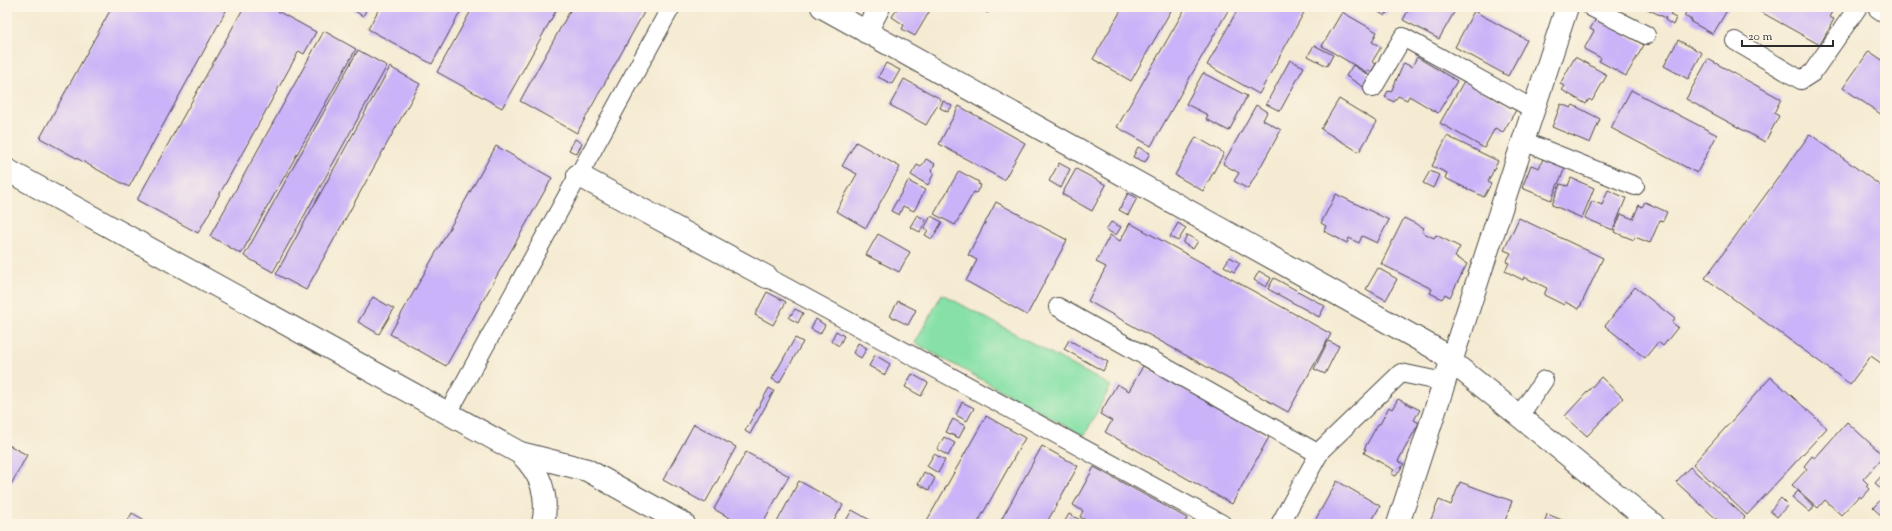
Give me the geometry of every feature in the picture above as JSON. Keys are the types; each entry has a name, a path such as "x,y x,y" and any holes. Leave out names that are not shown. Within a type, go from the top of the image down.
{"street":[{"path":"822,7 1436,349 1519,416 1641,520"},
{"path":"866,32 879,7"},
{"path":"1398,524 1567,7"},
{"path":"1878,7 1885,11"},
{"path":"7,170 520,453 587,470 684,524"},
{"path":"578,175 767,277"},
{"path":"520,453 533,466 543,487 545,512 543,524"}],"lane":[{"path":"448,413 671,7"},
{"path":"1591,7 1646,35"},
{"path":"1735,41 1801,80 1812,73 1858,7"},
{"path":"1373,88 1403,37 1533,109"},
{"path":"1523,141 1635,186"},
{"path":"767,277 1222,524"},
{"path":"1058,307 1319,454"},
{"path":"1280,524 1319,454 1401,373 1444,382"},
{"path":"1519,416 1544,380"}],"green space":[{"path":"942,294 1111,386 1084,436 915,343"}],"building":[{"path":"112,7 228,7 129,187 40,138"},
{"path":"244,7 270,7 316,32 304,54 299,51 198,233 137,200"},
{"path":"348,7 368,7 363,16"},
{"path":"380,7 463,7 432,64 368,29"},
{"path":"473,7 558,7 502,108 437,72"},
{"path":"572,7 647,7 577,133 520,101"},
{"path":"898,7 932,7 915,36 902,29 904,25 892,17"},
{"path":"962,7 974,7 971,12"},
{"path":"976,7 992,7 988,13"},
{"path":"1123,7 1173,7 1131,81 1093,59"},
{"path":"1186,7 1230,7 1151,146 1117,127"},
{"path":"1239,7 1307,7 1259,94 1207,65"},
{"path":"1370,7 1390,7 1385,16"},
{"path":"1410,7 1457,7 1439,39 1403,20"},
{"path":"1643,7 1674,7 1670,15 1676,18 1673,25 1665,20 1666,18"},
{"path":"1689,7 1729,7 1713,34 1691,22 1692,20 1684,16"},
{"path":"1752,7 1835,7 1829,17 1834,19 1820,45"},
{"path":"1474,11 1527,40 1508,76 1455,47"},
{"path":"1342,12 1377,32 1372,42 1381,47 1372,62 1376,64 1371,72 1367,70 1366,72 1322,46"},
{"path":"1596,19 1644,45 1626,76 1599,61 1601,58 1584,49 1594,31 1590,29"},
{"path":"324,31 356,49 241,254 210,236"},
{"path":"1678,40 1702,53 1688,79 1664,66"},
{"path":"1314,45 1333,55 1327,66 1308,56"},
{"path":"358,50 387,66 273,272 244,256"},
{"path":"1869,51 1885,62 1885,117 1843,88"},
{"path":"1417,57 1457,81 1438,113 1409,96 1407,100 1398,96 1394,102 1385,97 1388,91 1391,92 1404,63 1412,67"},
{"path":"1575,57 1607,75 1592,101 1589,99 1586,104 1562,90 1565,86 1560,84"},
{"path":"1708,59 1781,99 1774,113 1779,116 1765,142 1686,99"},
{"path":"1290,60 1304,67 1280,111 1266,104"},
{"path":"886,63 900,70 892,84 878,77"},
{"path":"1353,65 1375,79 1368,90 1346,76"},
{"path":"390,67 420,84 306,290 276,274"},
{"path":"1203,73 1247,96 1229,131 1206,119 1208,115 1186,104"},
{"path":"904,79 941,99 926,125 890,105"},
{"path":"1464,81 1516,110 1503,132 1495,128 1484,148 1440,123"},
{"path":"1631,90 1717,135 1697,173 1611,128"},
{"path":"1339,99 1377,122 1359,152 1321,129"},
{"path":"943,101 952,106 948,112 940,108"},
{"path":"1561,104 1571,108 1573,105 1600,119 1590,143 1552,127"},
{"path":"1256,105 1267,112 1263,120 1281,130 1248,189 1234,181 1239,173 1223,164"},
{"path":"959,106 1025,143 1004,180 939,144"},
{"path":"1810,134 1885,189 1885,366 1871,356 1850,384 1705,278"},
{"path":"1447,136 1498,161 1488,182 1491,184 1484,197 1445,178 1447,173 1432,166"},
{"path":"1196,137 1224,153 1203,191 1175,175"},
{"path":"575,139 582,143 577,154 569,150"},
{"path":"856,142 900,167 866,228 836,211 857,174 842,166"},
{"path":"496,146 552,178 446,366 390,334"},
{"path":"1138,147 1150,153 1145,162 1133,157"},
{"path":"926,159 935,164 931,171 934,173 928,185 911,175 917,165 921,167"},
{"path":"1543,159 1565,168 1551,200 1522,188 1531,165 1539,168"},
{"path":"1059,163 1070,169 1061,188 1049,181"},
{"path":"1076,169 1106,185 1092,211 1062,194"},
{"path":"959,171 979,182 978,184 981,185 976,193 974,192 955,225 934,214"},
{"path":"1430,171 1439,175 1433,188 1423,183"},
{"path":"1571,178 1594,188 1582,218 1552,205 1560,184 1568,186"},
{"path":"908,181 925,190 914,211 903,206 899,215 891,211"},
{"path":"1608,190 1626,198 1613,230 1585,218 1592,201 1602,205"},
{"path":"1128,193 1137,198 1128,215 1119,210"},
{"path":"1336,194 1389,220 1377,243 1362,236 1359,243 1349,238 1347,243 1324,231 1326,226 1321,223"},
{"path":"996,202 1067,240 1027,315 966,281 977,260 968,255"},
{"path":"1645,202 1667,212 1663,221 1660,220 1650,243 1635,237 1634,240 1614,232 1621,214 1633,219 1639,205 1642,207"},
{"path":"917,215 926,220 920,232 910,227"},
{"path":"931,216 942,222 932,239 925,235 928,230 924,228"},
{"path":"1404,218 1424,228 1422,232 1434,238 1436,235 1460,247 1455,257 1467,264 1450,297 1445,294 1442,299 1430,293 1432,289 1381,264"},
{"path":"1519,218 1603,258 1579,309 1565,302 1564,305 1544,295 1547,288 1524,277 1523,280 1505,271 1509,263 1506,262 1511,253 1504,250"},
{"path":"1111,222 1121,227 1116,235 1106,230"},
{"path":"1130,223 1331,334 1288,412 1088,301 1106,267 1096,262 1110,235 1120,241"},
{"path":"1178,223 1186,228 1178,241 1170,237"},
{"path":"878,234 910,252 899,272 866,255"},
{"path":"1187,235 1198,241 1193,249 1183,243"},
{"path":"1230,257 1240,263 1234,272 1224,266"},
{"path":"1378,268 1397,279 1386,300 1366,289"},
{"path":"1259,271 1271,278 1266,287 1254,280"},
{"path":"1274,278 1325,306 1319,317 1268,289"},
{"path":"1635,287 1675,319 1672,323 1678,327 1663,346 1658,342 1645,358 1605,326"},
{"path":"767,292 786,302 773,325 755,315"},
{"path":"373,297 394,309 379,334 358,322"},
{"path":"898,301 916,310 908,325 890,316"},
{"path":"795,309 803,313 798,323 789,318"},
{"path":"816,319 825,325 820,334 811,329"},
{"path":"836,331 844,336 839,346 831,341"},
{"path":"795,338 803,342 779,383 772,379"},
{"path":"1069,340 1108,362 1103,371 1064,349"},
{"path":"1328,341 1339,346 1325,374 1314,369"},
{"path":"858,343 867,348 861,358 853,353"},
{"path":"875,355 890,364 885,375 869,366"},
{"path":"1143,366 1269,437 1232,504 1105,432 1112,421 1100,414 1117,384 1129,391"},
{"path":"912,374 928,383 921,396 905,387"},
{"path":"1601,377 1623,398 1587,436 1565,416"},
{"path":"1771,377 1827,428 1747,515 1693,464"},
{"path":"769,388 774,391 750,434 745,431"},
{"path":"1398,399 1420,410 1414,420 1419,423 1398,461 1404,464 1396,476 1391,474 1394,470 1364,453 1366,449 1364,449 1389,407 1392,409"},
{"path":"962,402 974,408 967,421 956,415"},
{"path":"986,416 1025,438 977,524 925,524"},
{"path":"953,419 965,426 959,438 946,432"},
{"path":"1847,422 1884,456 1863,479 1868,484 1866,486 1869,489 1861,498 1859,496 1841,515 1825,500 1818,508 1792,485 1807,469 1804,466 1812,456 1815,458"},
{"path":"694,424 736,447 705,503 663,480"},
{"path":"944,437 955,443 948,456 937,449"},
{"path":"7,444 27,455 7,492"},
{"path":"1042,446 1078,466 1046,524 999,524"},
{"path":"746,452 789,476 762,524 740,524 714,509"},
{"path":"934,454 945,460 938,473 927,466"},
{"path":"1094,467 1187,518 1184,524 1093,524 1080,517 1083,511 1073,505"},
{"path":"1690,467 1745,517 1739,524 1722,524 1676,482"},
{"path":"924,472 935,478 929,490 918,484"},
{"path":"1885,472 1885,492 1875,483"},
{"path":"799,481 843,505 832,524 776,524"},
{"path":"1337,481 1380,506 1370,524 1313,524"},
{"path":"1460,482 1512,501 1504,524 1429,524 1439,500 1451,505"},
{"path":"1798,491 1814,506 1810,512 1792,497"},
{"path":"1885,495 1885,519 1873,508"},
{"path":"1781,498 1788,505 1777,517 1770,511"},
{"path":"852,510 877,524 844,524"},
{"path":"132,513 152,524 126,524"},
{"path":"1069,514 1088,524 1063,524"},
{"path":"1547,514 1572,524 1544,524"}]}
